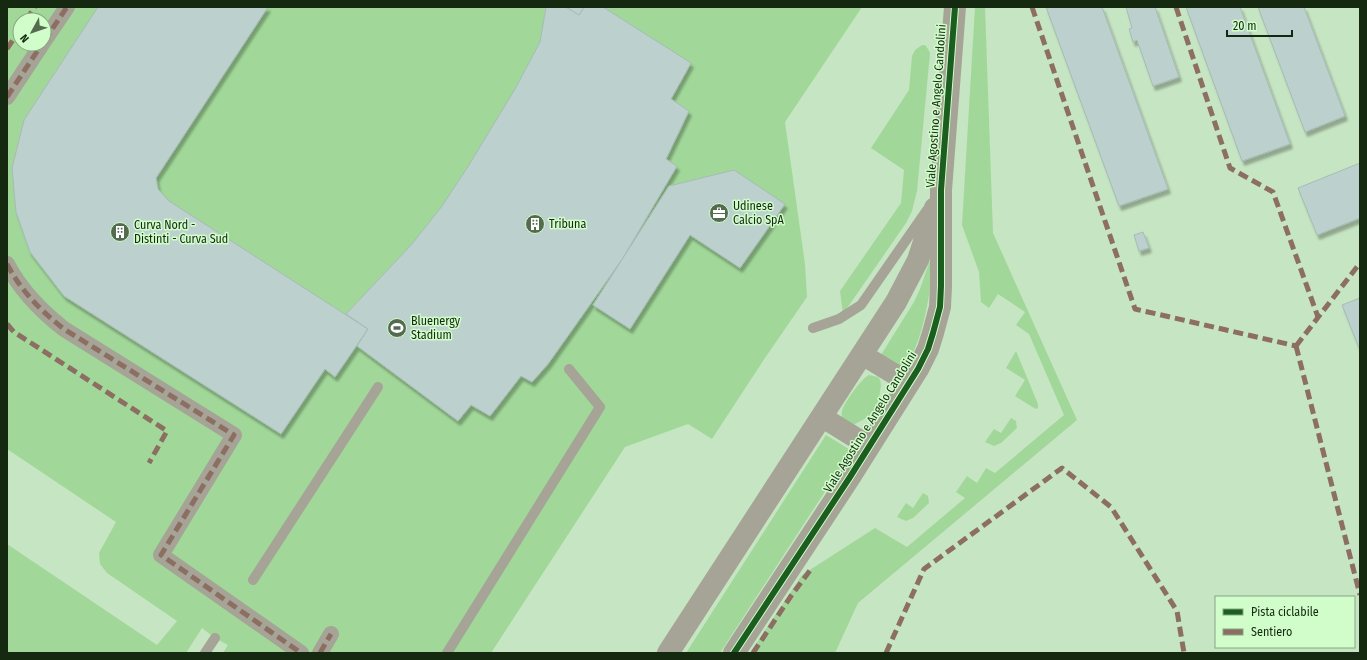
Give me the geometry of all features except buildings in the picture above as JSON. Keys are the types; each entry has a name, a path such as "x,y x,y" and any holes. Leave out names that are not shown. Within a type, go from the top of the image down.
{"street":[{"path":"52,29 67,7"},
{"name":"Viale Agostino e Angelo Candolini","path":"734,653 909,383 928,349 934,333 940,307 941,190 954,7"},
{"path":"7,97 37,52"},
{"name":"Viale Agostino e Angelo Candolini","path":"668,653 896,302 918,260 941,190"},
{"path":"7,264 15,280 31,299 47,316 64,329 234,435 161,555 301,653"},
{"name":"Viale Agostino e Angelo Candolini","path":"863,355 909,383"},
{"name":"Viale Agostino e Angelo Candolini","path":"822,417 869,446"},
{"path":"320,653 331,634"}],"lane":[{"path":"814,328 839,319 860,305 941,190"},
{"path":"446,653 600,407 569,369"},
{"path":"253,580 378,387"},
{"path":"205,653 215,638"}],"green space":[{"name":"Bluenergy Stadium","path":"7,7 862,7 785,122 805,264 807,297 712,439 688,424 625,447 491,653 223,653 228,645 215,638 202,628 186,653 7,653 7,544 157,645 177,621 107,573 100,564 99,553 116,522 7,449"},
{"path":"975,7 985,7 993,233 1077,420 858,603 835,653 750,653 802,575 875,528 907,547 965,498 956,492 967,476 977,483 986,468 995,473 1064,415 1029,334 1016,325 1025,312 998,294 989,308 981,302 979,272 962,225"},
{"path":"922,45 925,45 930,53 917,191 912,211 906,223 843,314 840,291 901,203 904,170 871,148 909,90 912,56 915,50"},
{"path":"935,246 929,294 923,325 905,369 881,355 914,302"},
{"path":"1016,351 1038,404 1038,408 1036,409 1015,396 1025,380 1006,368"},
{"path":"869,375 878,377 881,382 881,388 875,410 869,416 853,425 843,421 843,407 857,386"},
{"path":"1011,418 1016,421 1017,428 1001,443 994,446 985,442 994,429 1001,433"},
{"path":"826,435 852,451 720,653 686,653"},
{"path":"923,493 928,496 929,503 913,518 906,521 897,517 906,503 913,508"}],"marked path":[{"path":"32,12 35,7"},
{"path":"52,29 67,7"},
{"path":"1032,7 1135,309 1296,346"},
{"path":"1176,7 1230,168 1273,192 1318,317"},
{"path":"7,49 12,41"},
{"path":"7,97 37,52"},
{"path":"1296,346 1360,263"},
{"path":"7,264 32,300 64,329 234,435 161,555 301,653"},
{"path":"7,324 14,332 167,431 149,463"},
{"path":"1296,346 1360,595"},
{"path":"886,653 924,569 1062,468 1111,507 1177,611 1184,653"},
{"path":"753,653 811,569"},
{"path":"320,653 331,634"}],"cycle path":[{"path":"734,653 850,477 918,369 928,349 940,307 941,190 955,7"}],"place":[{"name":"Udinese Calcio SpA","path":"719,213"},
{"name":"Tribuna","path":"535,224"},
{"name":"Curva Nord - Distinti - Curva Sud","path":"120,232"},
{"name":"Bluenergy Stadium","path":"397,328"}]}
